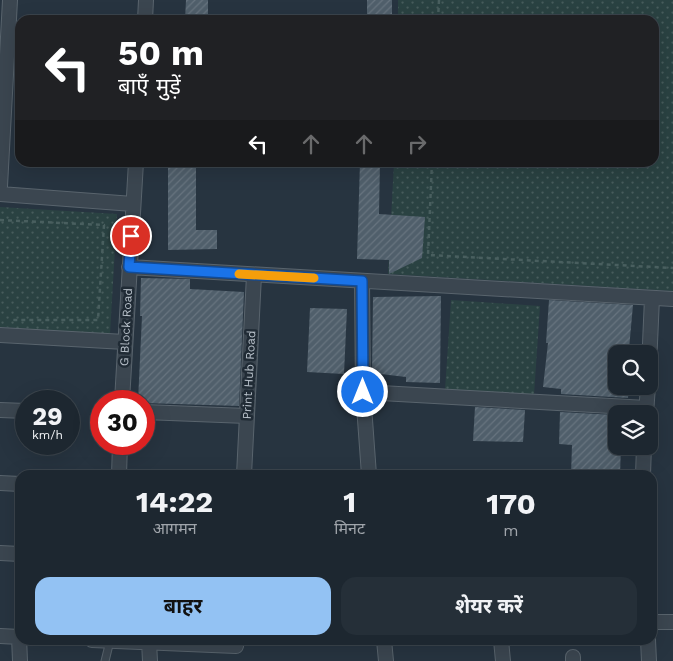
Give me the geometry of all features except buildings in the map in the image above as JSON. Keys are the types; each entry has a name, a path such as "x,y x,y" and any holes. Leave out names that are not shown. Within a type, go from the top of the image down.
{"street":[{"path":"0,186 9,48 10,0"},
{"path":"145,15 146,0"},
{"name":"G Block Road","path":"123,390 136,167"},
{"path":"0,194 133,204"},
{"path":"129,267 673,299"},
{"name":"Print Hub Road","path":"244,470 254,275"},
{"path":"362,281 363,392 369,470"},
{"path":"650,345 652,298"},
{"path":"0,336 125,342"},
{"path":"363,392 608,408"},
{"path":"0,410 15,411"},
{"path":"155,412 247,416"},
{"path":"118,470 119,455"},
{"path":"643,470 644,455"},
{"path":"0,483 15,484"},
{"path":"0,553 15,554"},
{"path":"657,622 673,622"},
{"path":"0,636 15,637"},
{"path":"20,645 20,661"},
{"path":"149,645 150,661"},
{"path":"214,645 236,645"},
{"path":"384,645 386,661"},
{"path":"501,645 503,661"},
{"path":"648,645 650,661"}],"lane":[{"path":"105,661 109,645"}],"path":[{"path":"438,0 438,15"},
{"path":"432,167 428,255 673,268"},
{"path":"0,220 104,226 98,320 10,320"}],"green space":[{"path":"398,0 673,0 673,291 388,274 394,167 659,167 659,15 398,15"},
{"path":"0,207 117,214 110,334 0,327"},
{"path":"451,300 540,306 534,395 445,390"}],"slow traffic":[{"path":"239,274 314,278"}],"route":[{"path":"131,236 129,267 362,281 363,392"}]}
